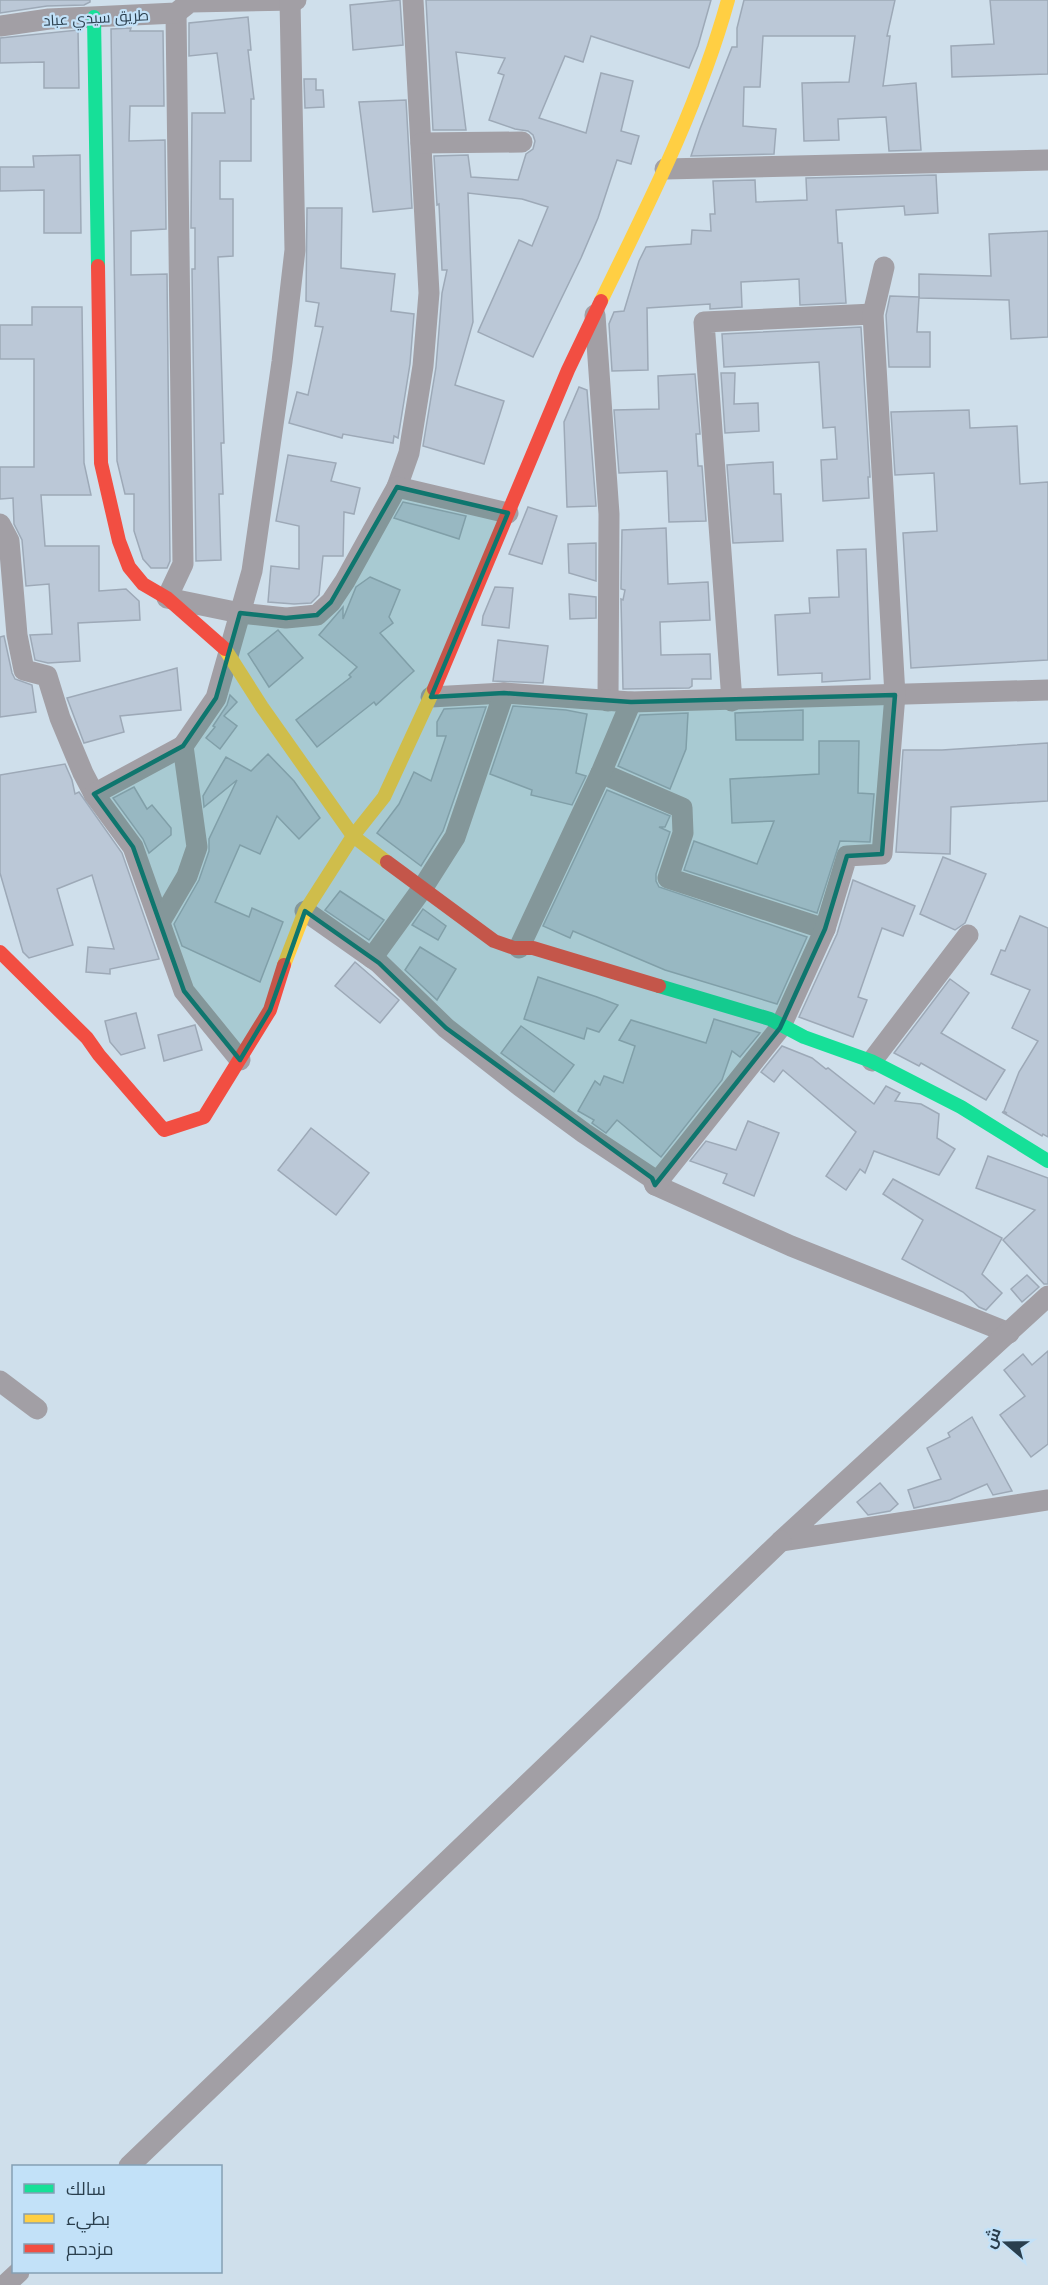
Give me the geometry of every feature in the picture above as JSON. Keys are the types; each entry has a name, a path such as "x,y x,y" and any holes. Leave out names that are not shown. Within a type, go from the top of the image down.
{"street":[{"name":"طريق سيدي عباد","path":"0,26 49,9 94,17 186,5 296,0"},
{"path":"167,598 240,613 286,618 317,615 331,602 345,581 397,487 409,453 423,366 429,293 413,0"},
{"path":"0,952 87,1038 164,1130 204,1117 270,1010 278,979 304,911 353,836 384,797 431,697 568,370 665,169 714,51 728,0"},
{"path":"94,794 183,746 216,698 252,571 296,250 290,1"},
{"path":"167,598 183,564 186,5"},
{"path":"94,17 101,463 118,541 129,567 143,584 167,598 223,646 262,707 353,836 494,941 519,948 533,948 770,1019 780,1028 872,1061 928,1088 1048,1161"},
{"path":"420,143 522,142"},
{"path":"665,169 1048,160"},
{"path":"655,1185 780,1028 825,930 847,856 882,854 895,695 873,314 884,267"},
{"path":"595,314 609,514 608,701"},
{"path":"732,701 704,322 873,314"},
{"path":"397,487 508,513"},
{"path":"0,524 9,541 17,635 24,670 47,676 60,718 94,794 133,847 184,991 240,1060"},
{"path":"431,697 504,693 631,702 732,701 1048,690"},
{"path":"372,958 422,889 455,837 504,693"},
{"path":"519,948 602,773 631,702"},
{"path":"160,922 187,876 197,847 183,746"},
{"path":"602,773 682,808 683,833 668,878 825,930"},
{"path":"304,911 372,958 446,1028 557,1113 652,1178 655,1185 791,1246 1009,1333"},
{"path":"872,1061 968,935"},
{"path":"130,2165 781,1541 1048,1296"},
{"path":"0,1381 37,1409"},
{"path":"781,1541 1048,1500"},
{"path":"5,2285 17,2273"}],"highlighted area":[{"path":"397,487 508,513 431,697 504,693 631,702 895,695 882,854 847,856 825,929 780,1028 655,1185 652,1178 446,1028 379,963 305,911 270,1010 240,1060 184,991 133,847 94,794 183,746 216,698 240,613 286,618 317,615 331,602"}],"building":[{"path":"0,0 90,0 90,2 84,5 47,6 0,13"},
{"path":"400,0 403,45 353,50 350,5"},
{"path":"426,0 711,0 689,68 591,36 583,62 565,56 539,118 586,133 601,73 633,81 621,131 639,136 631,164 617,160 598,218 581,258 533,357 478,332 519,240 532,246 548,207 522,199 468,193 473,322 455,385 504,401 484,464 423,446 436,367 442,293 447,270 442,270 434,156 468,155 471,177 518,180 526,154 533,149 535,141 533,135 528,131 489,120 504,75 498,73 505,58 456,52 466,130 433,130"},
{"path":"744,0 895,0 887,36 890,36 883,86 916,83 921,150 889,151 886,117 838,119 839,140 804,141 802,83 849,82 855,36 763,36 760,87 744,87 743,126 776,129 774,154 691,156 732,47 737,47 737,28"},
{"path":"990,0 1048,0 1048,74 952,77 951,46 994,44"},
{"path":"248,17 251,50 248,50 254,99 251,99 251,161 220,161 220,199 233,199 233,256 218,257 224,443 221,443 223,494 219,494 221,560 196,561 192,269 195,269 195,228 191,228 192,113 225,113 217,53 189,56 189,23"},
{"path":"131,28 130,31 163,31 164,106 130,106 129,141 165,140 166,229 131,231 131,275 167,274 170,561 167,568 151,568 143,559 134,531 134,494 125,494 117,461 111,29"},
{"path":"78,30 79,88 44,88 44,62 0,63 0,38"},
{"path":"304,79 316,79 316,90 323,90 324,107 305,108"},
{"path":"406,100 412,208 373,212 359,102"},
{"path":"80,155 81,233 44,233 44,190 0,191 0,167 34,167 33,156"},
{"path":"936,175 938,213 905,215 904,206 836,210 838,243 842,243 846,303 800,305 799,279 741,282 742,307 710,309 710,304 647,308 648,370 612,371 609,324 614,312 624,311 639,261 646,247 691,244 692,230 711,231 710,214 715,214 713,181 755,180 756,202 807,200 806,178"},
{"path":"307,208 342,208 341,268 395,274 391,311 414,314 410,364 398,438 394,436 393,443 343,434 342,438 289,423 297,392 308,395 323,327 315,326 319,303 306,301"},
{"path":"1048,231 1048,337 1011,339 1009,300 919,298 919,274 991,276 989,234"},
{"path":"890,296 919,297 917,332 930,332 930,367 889,367 886,315"},
{"path":"32,307 82,307 84,463 91,495 41,495 45,546 99,546 99,591 126,589 139,601 140,620 78,623 80,661 48,663 35,660 30,635 52,634 49,584 26,586 22,540 14,524 13,498 0,499 0,467 34,467 34,359 0,359 0,325 32,325"},
{"path":"861,327 870,477 868,477 869,498 823,501 821,460 837,459 835,427 823,428 819,362 724,367 722,334"},
{"path":"721,373 735,373 734,404 758,403 759,431 725,433"},
{"path":"695,374 700,434 696,434 698,466 702,466 706,521 669,522 667,471 619,473 614,410 659,409 658,376"},
{"path":"579,387 587,390 596,506 567,507 564,422"},
{"path":"969,410 970,428 1017,426 1020,484 1048,482 1048,660 911,668 903,533 937,531 934,473 895,475 891,412"},
{"path":"288,455 336,463 331,481 360,488 354,514 344,512 343,556 323,556 319,595 311,603 268,602 271,566 299,569 299,526 276,521"},
{"path":"773,462 774,494 781,494 783,541 733,543 727,465"},
{"path":"403,502 466,516 459,539 394,518"},
{"path":"528,507 557,516 542,564 509,554"},
{"path":"666,528 668,584 708,582 710,620 660,622 661,655 710,654 711,679 692,679 692,686 689,688 623,689 621,599 623,600 625,590 621,589 622,530"},
{"path":"596,543 596,581 569,573 568,544"},
{"path":"866,549 870,679 822,682 822,673 778,675 775,615 810,613 809,598 839,597 837,550"},
{"path":"370,577 400,590 389,617 393,623 380,633 414,671 376,705 374,702 317,747 296,720 351,677 349,675 357,667 319,635 343,607 343,619 356,587"},
{"path":"495,587 513,588 509,628 482,625 483,616"},
{"path":"569,594 596,597 596,618 570,619"},
{"path":"278,630 303,658 269,687 248,654"},
{"path":"4,636 12,673 15,679 32,685 36,712 0,717 0,637"},
{"path":"498,640 548,646 543,683 493,681"},
{"path":"177,668 181,710 120,716 124,732 84,743 67,698"},
{"path":"230,695 237,702 224,716 237,726 220,749 206,738 215,727 213,726 227,705"},
{"path":"513,706 587,714 576,773 586,776 572,805 531,795 532,790 490,774"},
{"path":"486,707 443,831 421,866 377,833 399,804 414,772 431,781 446,736 437,736 437,722 444,709"},
{"path":"803,710 803,740 736,740 735,713"},
{"path":"688,713 686,749 670,789 618,766 640,715"},
{"path":"819,741 859,741 858,793 874,794 870,842 840,841 817,913 684,870 694,841 757,864 774,821 732,823 730,779 819,774"},
{"path":"1048,743 1048,801 951,807 950,854 896,852 903,750 942,750"},
{"path":"268,754 294,781 320,818 299,839 277,816 260,854 240,845 215,902 249,917 252,908 283,922 260,982 182,946 174,924 199,880 209,851 209,839 237,780 204,807 203,796 226,757 251,771"},
{"path":"65,764 75,794 79,792 122,853 159,959 110,969 110,974 86,972 88,947 114,949 92,875 57,889 73,945 29,958 23,952 0,873 0,775"},
{"path":"134,787 147,809 152,805 171,828 171,835 149,853 143,839 113,798"},
{"path":"607,790 670,816 665,827 659,827 670,832 656,874 659,887 807,937 777,1004 665,970 573,931 570,938 543,926"},
{"path":"943,857 986,874 965,923 955,930 920,914"},
{"path":"853,880 915,906 903,936 882,928 858,997 867,1000 853,1037 799,1017 837,934"},
{"path":"340,891 384,920 369,940 325,910"},
{"path":"423,909 446,926 438,940 412,925"},
{"path":"1020,916 1048,928 1048,1137 1043,1134 1042,1136 1002,1112 1007,1113 1004,1111 1019,1072 1038,1041 1012,1028 1030,990 991,974 1001,950 1005,951"},
{"path":"420,947 456,969 437,1000 405,970"},
{"path":"355,962 399,1000 380,1023 335,986"},
{"path":"538,977 618,1005 599,1032 587,1028 584,1039 524,1019"},
{"path":"950,979 969,993 941,1033 1005,1070 986,1100 921,1063 919,1066 894,1053"},
{"path":"136,1013 145,1048 121,1055 110,1042 105,1021"},
{"path":"714,1019 760,1033 740,1057 732,1051 722,1080 661,1157 617,1120 606,1133 592,1123 594,1120 578,1111 595,1081 600,1085 604,1076 623,1083 635,1046 619,1040 631,1020 706,1043"},
{"path":"195,1025 202,1050 164,1061 158,1035"},
{"path":"521,1026 574,1065 554,1092 501,1053"},
{"path":"782,1046 812,1058 826,1069 828,1068 874,1104 886,1086 900,1093 895,1101 921,1104 939,1114 937,1138 955,1149 939,1175 874,1151 865,1173 860,1169 846,1190 826,1176 856,1132 783,1070 774,1082 761,1072"},
{"path":"748,1121 779,1133 754,1196 723,1183 727,1174 690,1161 706,1141 736,1150"},
{"path":"311,1128 369,1173 336,1215 278,1170"},
{"path":"988,1156 1048,1178 1048,1284 1044,1284 1003,1240 1035,1210 976,1188"},
{"path":"893,1179 1002,1238 982,1274 1002,1293 986,1310 979,1307 963,1292 902,1259 923,1220 883,1194"},
{"path":"1027,1275 1039,1287 1022,1302 1011,1289"},
{"path":"1048,1351 1048,1444 1031,1457 1000,1415 1025,1396 1004,1370 1023,1354 1032,1365"},
{"path":"972,1417 1012,1491 993,1495 987,1484 950,1500 914,1508 908,1490 941,1479 927,1448 950,1437 948,1433"},
{"path":"880,1483 898,1504 890,1511 868,1515 857,1502"}],"traffic: fast":[{"path":"94,17 98,266"},
{"path":"659,986 770,1019 804,1037 871,1061 961,1107 1048,1161"}],"traffic: slow":[{"path":"601,301 688,116 728,0"},
{"path":"225,649 262,707 353,836 387,862"},
{"path":"284,965 305,911 353,836 384,797 434,689"}],"traffic: jam":[{"path":"98,266 101,463 119,541 129,567 143,584 167,598 225,649"},
{"path":"434,689 568,370 601,301"},
{"path":"387,862 494,941 514,948 533,948 659,986"},
{"path":"0,952 87,1038 164,1130 204,1117 270,1010 284,965"}]}
